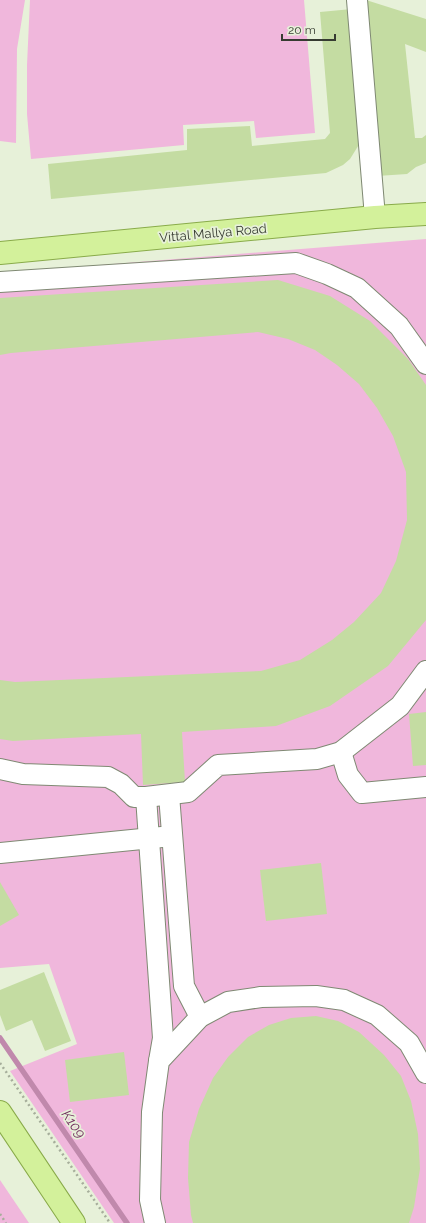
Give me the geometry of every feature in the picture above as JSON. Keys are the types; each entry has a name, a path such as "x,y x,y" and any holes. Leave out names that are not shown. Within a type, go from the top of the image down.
{"main road":[{"name":"Vittal Mallya Road","path":"0,253 375,217 426,214"},
{"path":"0,1112 74,1223"}],"lane":[{"path":"357,0 375,217"},
{"path":"0,282 296,263 327,274 357,288 398,326 426,364"},
{"path":"0,770 23,774 108,777 121,784 134,797 169,795 188,792 218,765 317,759 340,752 400,706 426,671"},
{"path":"340,752 348,775 362,793 426,787"},
{"path":"169,795 184,986 200,1017"},
{"path":"146,797 163,1038 152,1119 150,1200 155,1223"},
{"path":"0,840 172,830"},
{"path":"0,852 148,832"},
{"path":"159,1061 200,1017 228,1002 261,997 316,996 344,1000 377,1015 409,1043 426,1073"}],"path":[{"path":"0,1063 110,1223"},
{"path":"0,1214 6,1223"}],"shaded area":[{"path":"0,0 25,0 17,49 16,143 0,141"},
{"path":"30,0 304,0 315,133 256,138 254,121 183,125 184,145 31,159 27,114 27,65"},
{"path":"426,239 426,1223 114,1223 10,1071 77,1044 49,964 0,968 0,273"},
{"path":"0,1180 29,1223 0,1223"}],"building":[{"path":"366,0 426,19 426,52 405,44 415,138 422,138 426,135 426,163 416,167 407,174 377,176"},
{"path":"352,9 360,143 350,159 343,165 326,173 51,199 48,164 187,150 187,129 250,126 252,146 325,139 330,133 320,12"},
{"path":"278,280 330,296 370,321 408,359 426,385 426,620 388,666 330,706 276,726 182,732 185,782 143,785 141,734 13,741 0,739 0,680 15,682 261,671 300,660 332,640 354,622 381,593 396,561 407,520 406,472 393,436 377,408 359,384 337,365 315,350 288,339 258,332 0,355 0,298"},
{"path":"426,712 426,765 413,766 409,714"},
{"path":"321,863 327,914 266,921 260,870"},
{"path":"0,882 19,915 0,926"},
{"path":"44,972 71,1041 45,1051 32,1020 6,1031 0,1015 0,990"},
{"path":"316,1016 338,1021 359,1032 384,1055 401,1076 411,1101 418,1134 420,1169 414,1207 409,1223 193,1223 188,1178 189,1142 199,1109 213,1078 228,1057 248,1037 269,1025 291,1018"},
{"path":"124,1052 129,1095 70,1102 65,1060"}],"waterway":[{"name":"K109","path":"0,1038 127,1223"}]}
